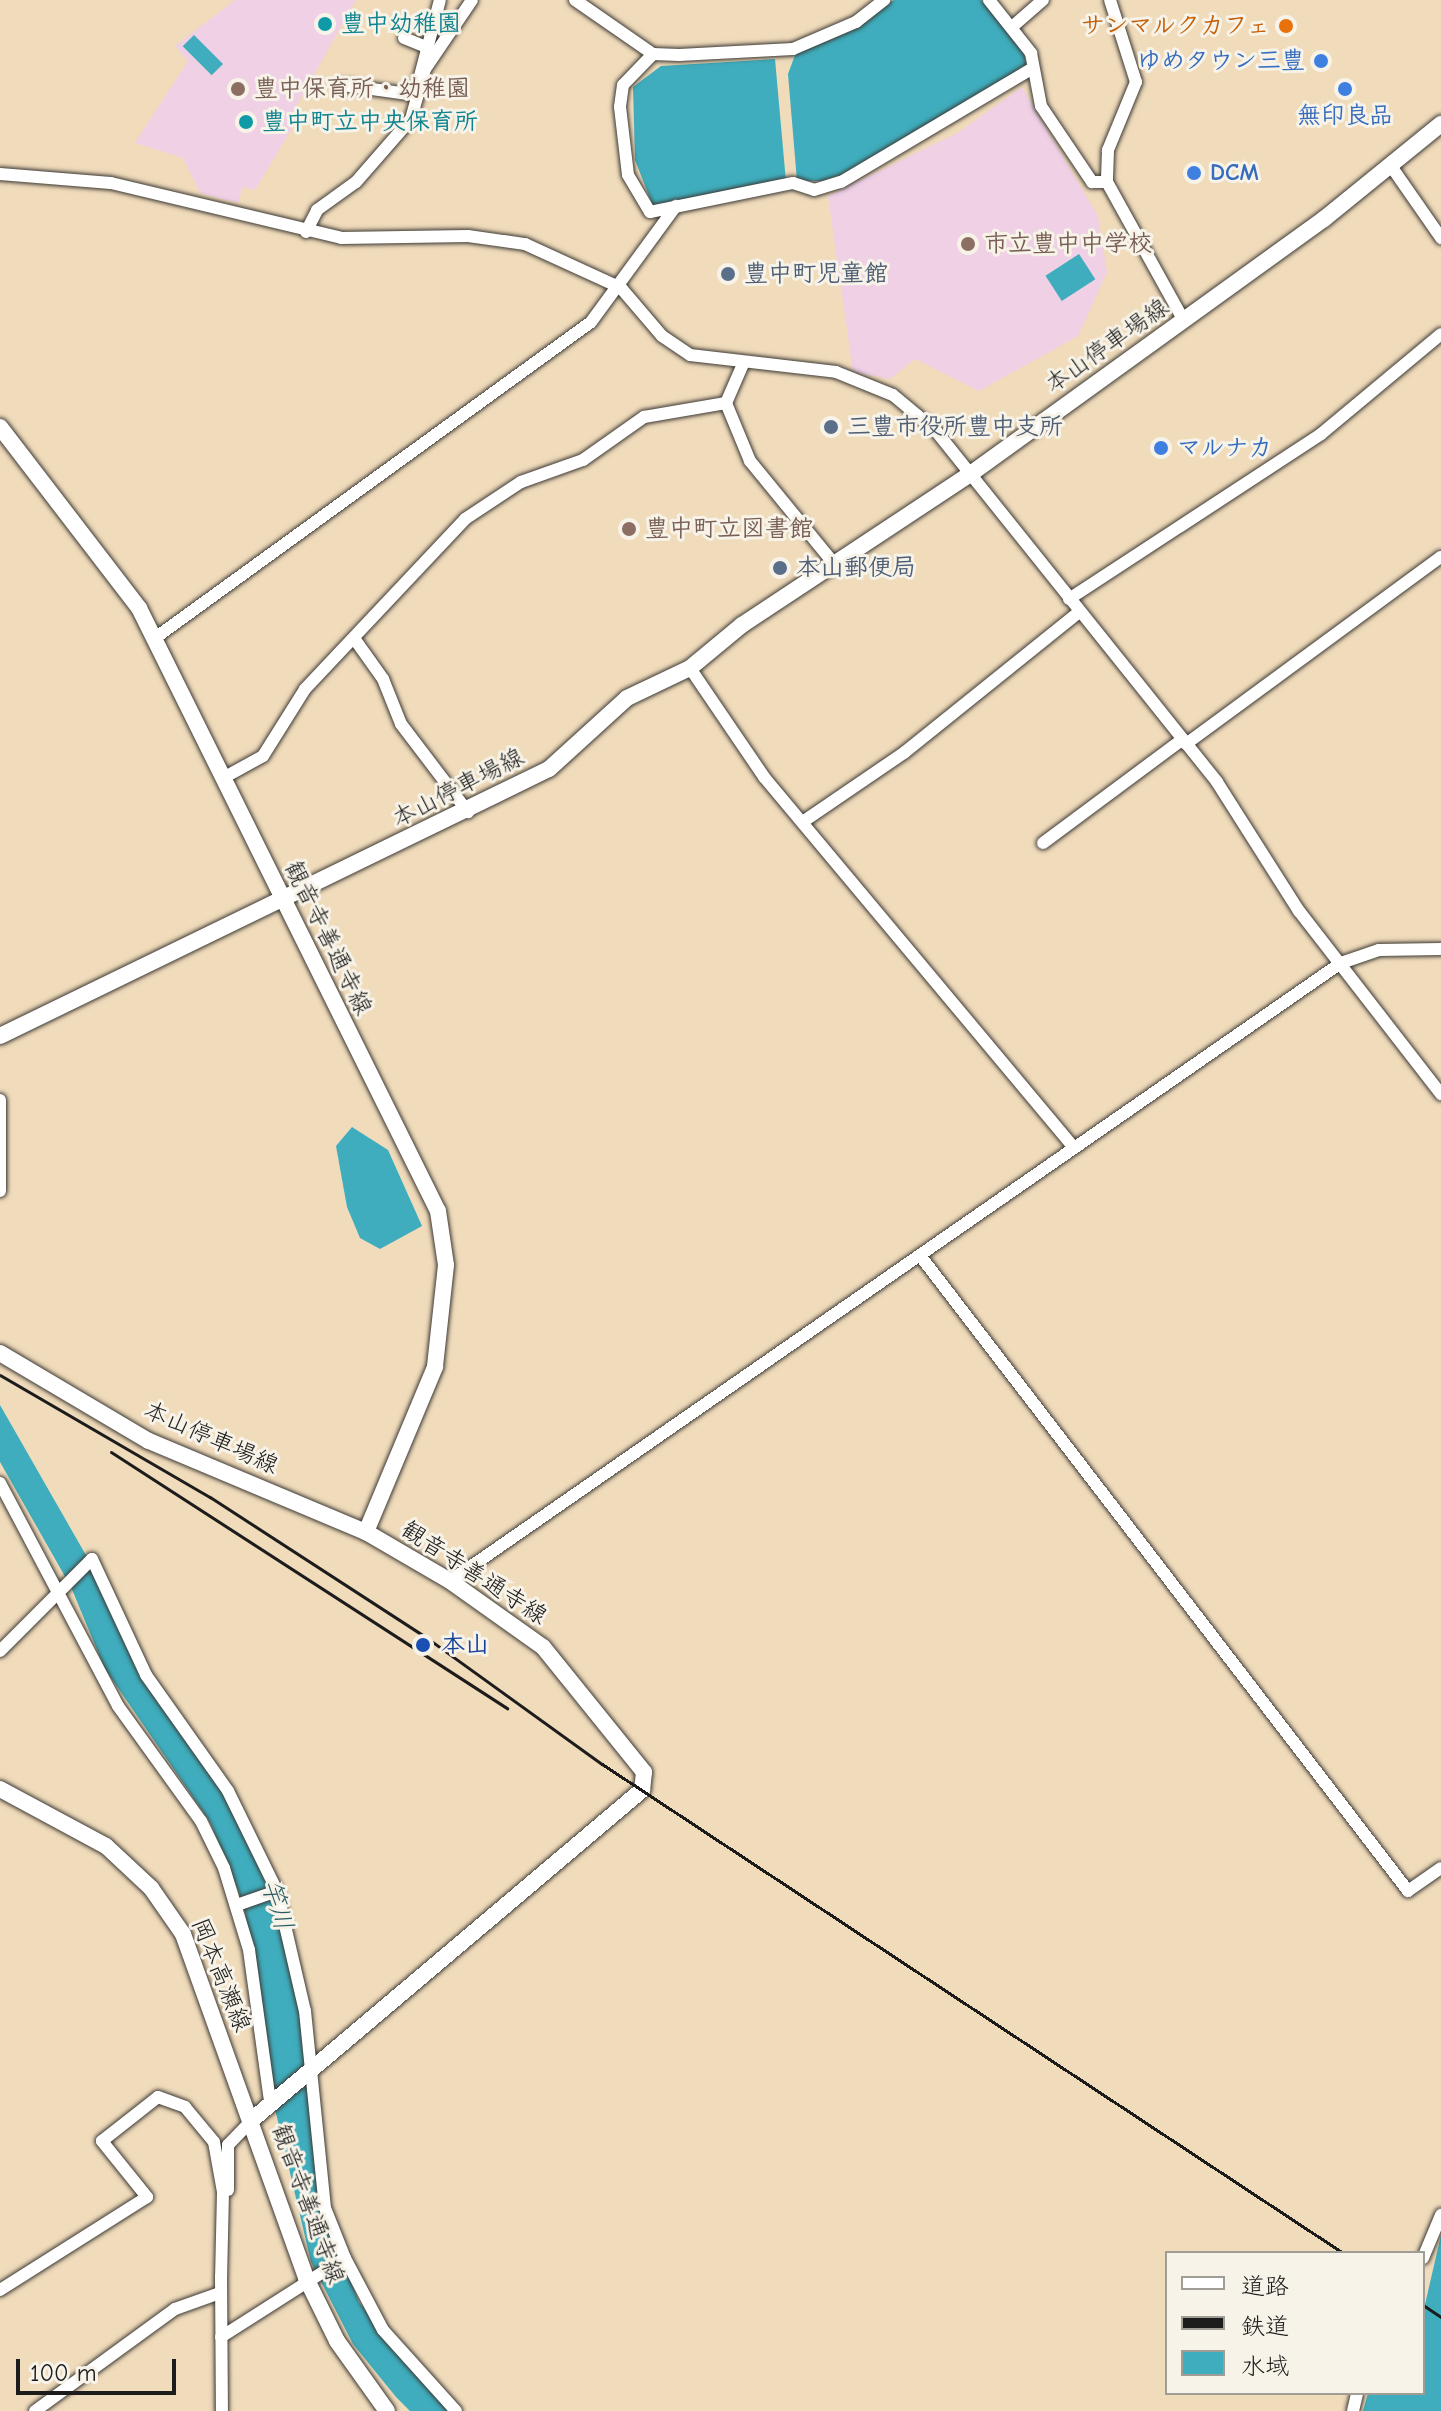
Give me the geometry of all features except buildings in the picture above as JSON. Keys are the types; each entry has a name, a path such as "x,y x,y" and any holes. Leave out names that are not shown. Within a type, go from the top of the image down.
{"main road":[{"name":"本山停車場線","path":"0,1036 468,812 549,769 627,698 690,668 742,625 836,566 969,475 1184,321 1391,166 1441,124"},
{"name":"観音寺善通寺線","path":"0,427 88,533 155,638 225,777 282,902 427,1184 444,1237 433,1376 366,1532 450,1581 543,1647 646,1780 253,2119 309,2276 337,2341 387,2411"},
{"name":"本山停車場線","path":"0,1353 149,1441 366,1532"},
{"name":"岡本高瀬線","path":"0,1789 79,1828 151,1888 183,1934 253,2119"}],"street":[{"path":"306,232 317,210 356,182 411,119 424,46 440,0"},
{"path":"415,95 472,0"},
{"path":"575,0 653,54 793,49 856,22 884,0"},
{"path":"989,0 1031,53 1031,69 1041,106 1086,174 1107,182"},
{"path":"1012,27 1043,0"},
{"path":"1110,0 1136,82 1108,150 1107,182 1184,321"},
{"path":"404,38 424,46"},
{"path":"653,54 623,85 628,175 650,212 793,183 814,190 841,182 1031,69"},
{"path":"343,85 415,95"},
{"path":"1391,166 1441,238"},
{"path":"0,174 111,183 306,232 500,238 621,288 676,347 710,361 836,372 893,395 936,431 1184,741 1341,963 1441,1094"},
{"path":"155,638 548,357 621,288 676,206"},
{"path":"1069,599 1321,434 1441,334"},
{"path":"743,364 726,403 750,461 836,566"},
{"path":"225,777 263,756 305,689 356,641 465,519 547,472 583,460 644,417 726,403"},
{"path":"1043,843 1441,557"},
{"path":"804,821 905,752 1079,612"},
{"path":"356,641 407,733 468,812"},
{"path":"690,668 804,821 1073,1147"},
{"path":"450,1581 922,1258 1073,1147 1341,963 1379,950 1441,949"},
{"path":"0,1100 0,1191"},
{"path":"922,1258 1408,1891 1441,1868"},
{"path":"0,1483 64,1590 118,1706 201,1821 238,1904 271,2101"},
{"path":"0,1651 64,1590 90,1560 146,1675 228,1791 276,1891 310,2070 325,2208 344,2258 383,2330 456,2411"},
{"path":"238,1904 276,1891"},
{"path":"0,2290 147,2197 102,2141 158,2097 185,2107 214,2142 223,2192 220,2286 222,2411"},
{"path":"220,2286 228,2145 253,2119"},
{"path":"1425,2253 1441,2215"},
{"path":"221,2337 309,2276 344,2258"},
{"path":"35,2411 175,2309 220,2286"}],"shaded area":[{"name":"豊中保育所・幼稚園","path":"235,0 356,0 290,117 291,130 255,190 243,187 238,203 200,193 183,158 135,143 188,61 175,46"},
{"name":"市立豊中中学校","path":"1022,87 1098,216 1107,272 1078,336 979,391 915,359 890,379 853,372 828,196 959,132"}],"water":[{"path":"894,0 981,0 1022,46 1027,67 832,181 797,181 788,74 795,55"},
{"path":"194,35 223,64 212,75 183,46"},
{"path":"775,59 786,182 653,206 635,160 633,87 661,66"},
{"path":"1079,254 1095,279 1062,301 1045,276"},
{"path":"352,1127 388,1150 422,1226 380,1249 360,1238 347,1207 336,1146"},
{"name":"竿川","path":"0,1405 87,1557 144,1679 214,1777 275,1897 297,1991 321,2206 359,2302 448,2411 410,2411 396,2397 353,2344 311,2262 275,2109 244,1905 210,1822 105,1669 71,1587 0,1462"},
{"path":"1441,2235 1441,2411 1363,2411 1367,2395 1425,2395 1425,2304"}],"railway":[{"path":"0,1375 210,1497 427,1638 602,1764 1340,2251"},
{"path":"111,1452 507,1708"},
{"path":"1425,2306 1441,2317"}],"place":[{"name":"豊中幼稚園","path":"325,24"},
{"name":"サンマルクカフェ","path":"1286,26"},
{"name":"ゆめタウン三豊","path":"1321,61"},
{"name":"豊中保育所・幼稚園","path":"238,89"},
{"name":"無印良品","path":"1345,89"},
{"name":"豊中町立中央保育所","path":"246,122"},
{"name":"DCM","path":"1194,173"},
{"name":"市立豊中中学校","path":"968,244"},
{"name":"豊中町児童館","path":"728,274"},
{"name":"三豊市役所豊中支所","path":"831,427"},
{"name":"マルナカ","path":"1161,448"},
{"name":"豊中町立図書館","path":"629,529"},
{"name":"本山郵便局","path":"780,568"},
{"name":"本山","path":"423,1645"}]}
